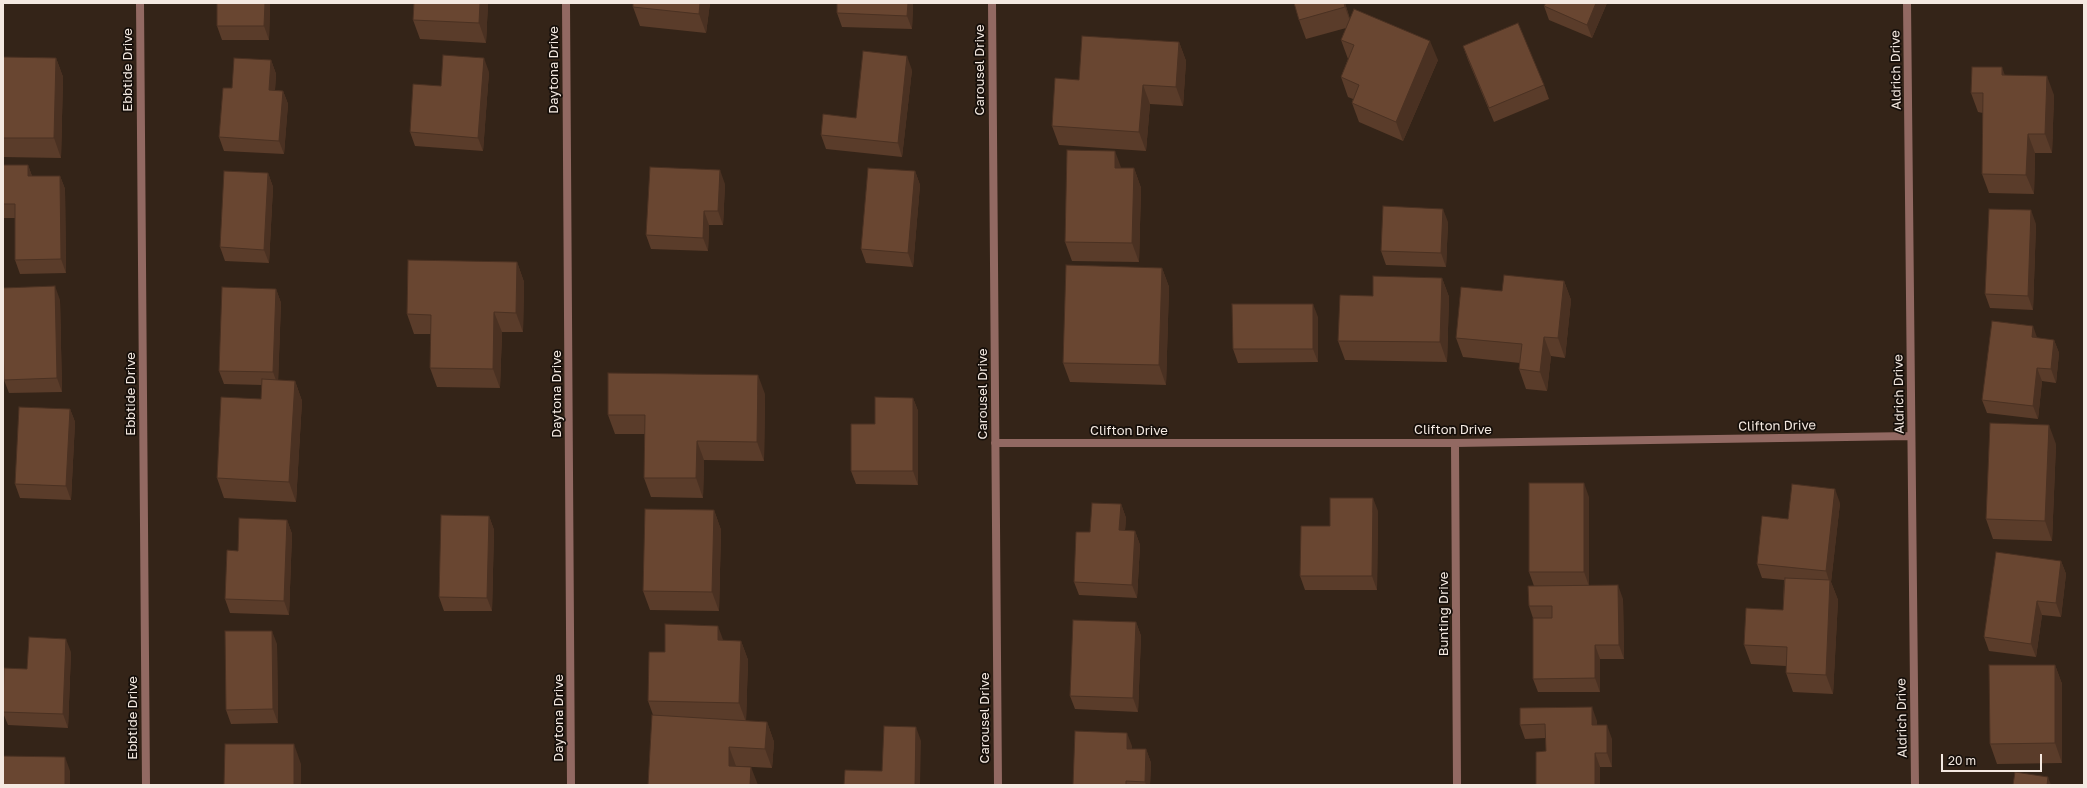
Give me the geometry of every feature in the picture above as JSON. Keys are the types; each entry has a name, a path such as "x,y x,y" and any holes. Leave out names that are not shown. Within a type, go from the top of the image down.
{"street":[{"name":"Ebbtide Drive","path":"140,3 146,785"},
{"name":"Daytona Drive","path":"566,3 572,785"},
{"name":"Carousel Drive","path":"992,3 998,785"},
{"name":"Aldrich Drive","path":"1907,3 1915,785"},
{"name":"Clifton Drive","path":"995,443 1455,443 1911,436"},
{"name":"Bunting Drive","path":"1455,443 1457,785"}],"building":[{"path":"217,3 265,3 264,26 217,26"},
{"path":"414,3 480,3 479,23 413,20"},
{"path":"633,3 700,3 699,14 633,7"},
{"path":"837,3 908,3 907,16 837,13"},
{"path":"1294,3 1344,3 1345,7 1299,20"},
{"path":"1546,3 1596,3 1587,25 1544,6"},
{"path":"1354,9 1430,41 1396,122 1352,103 1359,85 1341,77 1354,45 1341,40"},
{"path":"1518,23 1544,85 1489,108 1463,46"},
{"path":"1082,36 1179,42 1176,87 1143,85 1139,132 1052,126 1055,78 1079,80"},
{"path":"863,51 907,56 898,143 821,135 823,114 856,118"},
{"path":"443,55 484,58 478,138 410,132 413,84 441,86"},
{"path":"3,57 56,58 54,138 3,138"},
{"path":"234,58 271,60 269,90 283,91 279,141 219,137 223,88 232,88"},
{"path":"1972,67 2002,67 2002,75 2047,76 2045,134 2028,134 2026,175 1982,174 1983,93 1971,93"},
{"path":"1067,150 1115,151 1115,168 1134,168 1132,243 1065,242"},
{"path":"3,165 28,165 28,176 60,176 61,259 15,260 15,204 3,204"},
{"path":"650,167 720,170 718,211 704,211 703,238 646,235"},
{"path":"868,168 915,171 908,253 861,249"},
{"path":"224,171 268,173 264,250 220,247"},
{"path":"1383,206 1443,209 1441,253 1381,251"},
{"path":"1989,209 2031,210 2028,296 1985,294"},
{"path":"408,260 517,262 516,313 494,312 493,369 430,368 431,315 407,314"},
{"path":"1066,265 1162,268 1159,365 1063,363"},
{"path":"1504,275 1564,281 1558,338 1544,337 1540,372 1519,369 1522,344 1456,338 1461,287 1502,291"},
{"path":"1373,276 1442,278 1440,342 1338,341 1340,295 1373,296"},
{"path":"55,286 57,378 4,380 3,288"},
{"path":"222,287 276,289 273,372 219,371"},
{"path":"1232,304 1313,304 1313,349 1233,349"},
{"path":"1992,321 2033,326 2032,337 2054,340 2051,369 2037,368 2033,406 1982,400"},
{"path":"608,373 758,375 757,442 697,441 696,478 644,478 645,415 608,415"},
{"path":"262,379 295,381 289,482 217,478 221,397 261,399"},
{"path":"875,397 913,398 913,471 851,471 851,424 875,424"},
{"path":"19,407 70,409 66,486 15,484"},
{"path":"1990,423 2049,425 2045,521 1986,519"},
{"path":"1529,483 1584,483 1584,572 1529,572"},
{"path":"1792,484 1835,489 1826,571 1757,564 1762,516 1788,519"},
{"path":"1330,498 1373,498 1372,576 1300,576 1301,526 1330,526"},
{"path":"1092,503 1121,504 1119,530 1135,531 1132,585 1074,582 1076,532 1090,532"},
{"path":"645,509 714,510 712,592 643,591"},
{"path":"441,515 489,516 487,598 439,597"},
{"path":"239,518 287,520 284,601 225,599 227,550 238,551"},
{"path":"1996,552 2061,561 2056,603 2037,601 2031,644 1984,637"},
{"path":"1785,578 1830,580 1826,675 1786,673 1787,647 1744,645 1746,608 1783,610"},
{"path":"1618,585 1619,645 1595,645 1595,678 1533,679 1533,618 1552,618 1552,606 1529,606 1528,586"},
{"path":"1073,620 1136,622 1133,698 1070,696"},
{"path":"665,624 718,626 718,640 741,641 739,703 648,701 649,652 665,652"},
{"path":"225,631 272,631 273,709 226,710"},
{"path":"29,637 66,639 63,714 3,712 4,668 27,669"},
{"path":"1989,665 2055,665 2055,743 1990,744"},
{"path":"1592,707 1592,725 1607,725 1607,753 1595,753 1595,785 1536,785 1536,752 1546,751 1545,724 1520,725 1520,708"},
{"path":"652,715 767,722 765,749 729,747 729,766 751,767 750,785 648,785"},
{"path":"884,726 916,727 915,785 844,785 845,770 882,771"},
{"path":"1075,731 1127,733 1127,749 1146,749 1145,782 1126,781 1126,785 1073,785"},
{"path":"225,744 294,744 294,785 224,785"},
{"path":"3,756 65,757 65,785 3,785"},
{"path":"2015,772 2048,777 2047,785 2013,785"}]}
